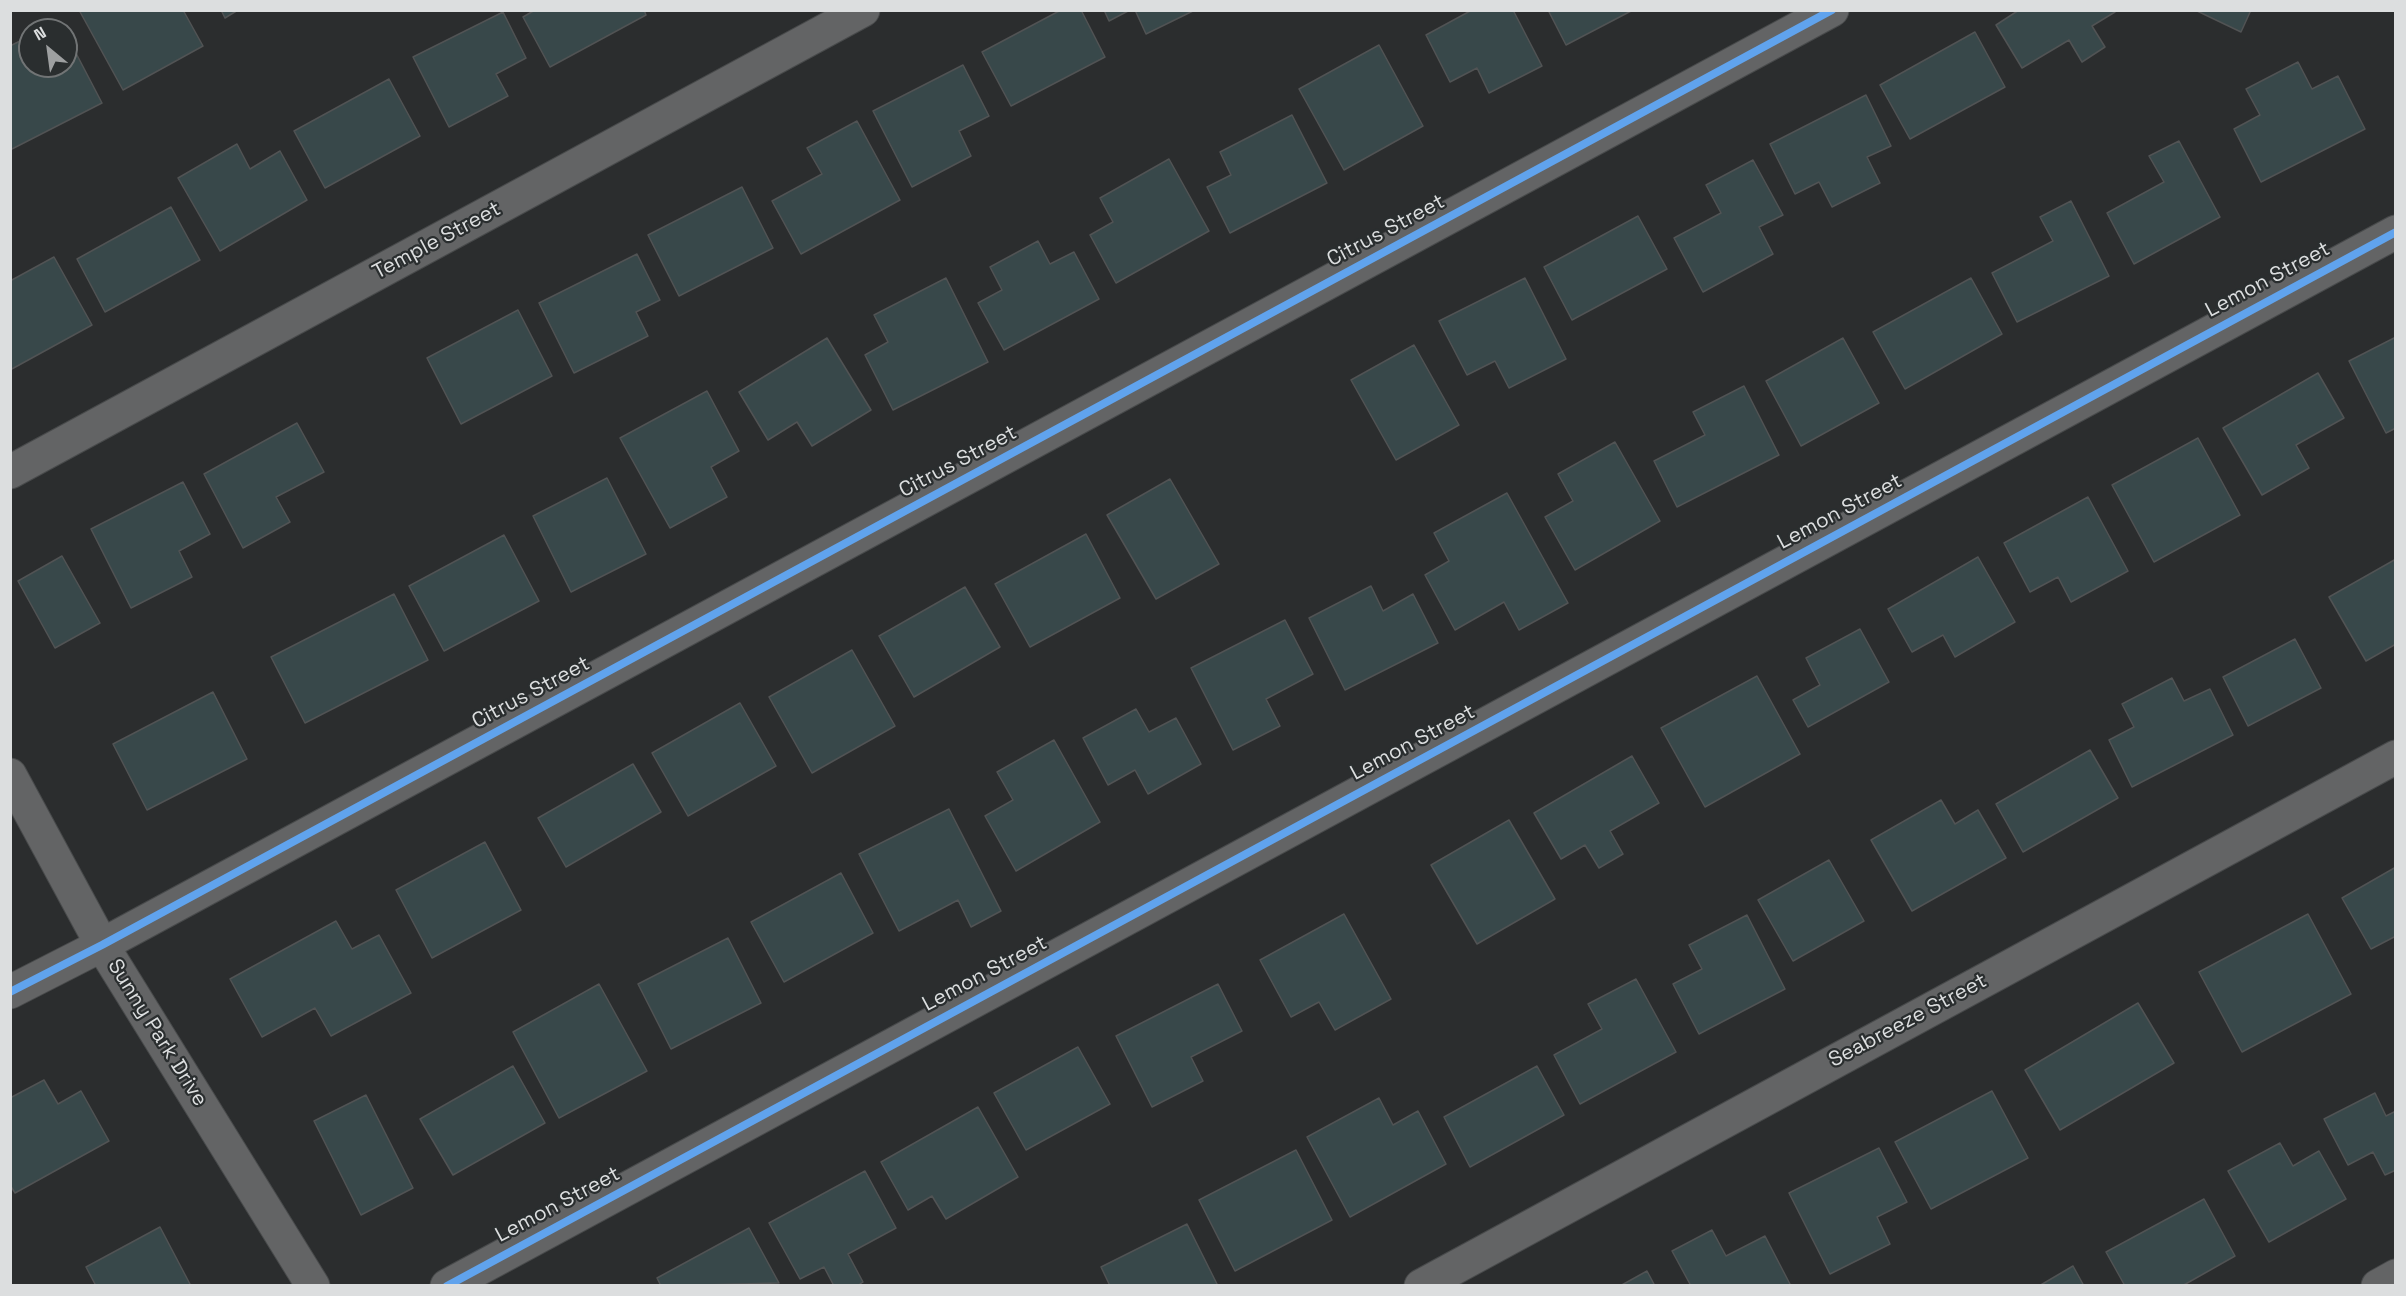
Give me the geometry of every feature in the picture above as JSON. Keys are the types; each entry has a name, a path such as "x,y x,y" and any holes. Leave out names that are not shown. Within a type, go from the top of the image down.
{"street":[{"name":"Temple Street","path":"10,472 863,10"},
{"name":"Citrus Street","path":"10,992 102,945 1832,10"},
{"name":"Lemon Street","path":"447,1286 2396,232"},
{"name":"Seabreeze Street","path":"1421,1286 2396,757"},
{"name":"Sunny Park Drive","path":"10,775 102,945 313,1286"},
{"path":"2378,1286 2396,1276"}],"building":[{"path":"79,10 183,10 203,46 123,90"},
{"path":"221,10 238,10 225,18"},
{"path":"535,10 644,10 646,15 550,67 523,17"},
{"path":"1061,10 1081,10 1105,57 1011,106 982,52"},
{"path":"1104,10 1130,10 1109,21"},
{"path":"1135,10 1195,10 1146,34"},
{"path":"1472,10 1513,10 1542,66 1489,93 1477,68 1450,82 1426,35"},
{"path":"1548,10 1633,10 1566,45"},
{"path":"2019,10 2114,10 2115,12 2092,26 2105,47 2082,62 2069,40 2022,68 1996,25"},
{"path":"2195,10 2251,10 2241,32"},
{"path":"503,12 526,58 496,74 508,96 449,127 413,57"},
{"path":"1975,32 2005,87 1910,139 1880,85"},
{"path":"18,42 18,78 78,78 78,57 102,103 10,150 10,46"},
{"path":"1379,45 1423,126 1344,170 1299,89"},
{"path":"2298,62 2312,89 2338,76 2365,129 2261,182 2234,129 2260,115 2246,89"},
{"path":"963,65 989,116 959,131 971,156 912,187 873,111"},
{"path":"389,79 420,136 325,188 294,131"},
{"path":"1866,95 1891,146 1867,157 1880,183 1832,207 1819,182 1795,194 1770,144"},
{"path":"1292,115 1327,183 1230,233 1207,187 1231,175 1220,152"},
{"path":"857,121 900,200 801,254 772,201 822,174 807,148"},
{"path":"2179,141 2220,217 2134,264 2107,213 2164,182 2149,156"},
{"path":"237,144 250,169 280,151 307,200 220,251 178,178"},
{"path":"1169,159 1209,231 1116,283 1090,235 1113,222 1100,198"},
{"path":"1753,160 1783,215 1759,227 1773,254 1703,292 1674,238 1721,213 1706,185"},
{"path":"742,187 773,248 679,296 648,235"},
{"path":"2071,201 2109,276 2017,322 1992,273 2053,241 2040,217"},
{"path":"171,207 200,260 105,312 77,259"},
{"path":"1638,216 1667,269 1572,320 1544,267"},
{"path":"1038,241 1050,264 1074,252 1099,299 1004,350 978,303 1002,290 990,267"},
{"path":"637,254 660,300 636,312 648,336 574,373 539,303"},
{"path":"54,257 92,325 10,370 10,281"},
{"path":"946,278 988,362 893,410 865,355 888,342 874,315"},
{"path":"1525,278 1566,359 1509,388 1495,361 1467,375 1439,321"},
{"path":"1971,278 2002,334 1905,389 1873,332"},
{"path":"518,310 552,376 461,424 427,358"},
{"path":"2396,337 2396,428 2386,433 2349,361"},
{"path":"827,338 871,410 812,446 797,422 768,440 739,392"},
{"path":"1843,338 1879,403 1801,446 1766,381"},
{"path":"1414,345 1459,425 1396,460 1351,380"},
{"path":"2318,373 2344,418 2296,445 2309,468 2262,495 2223,428"},
{"path":"1744,386 1779,455 1677,507 1654,461 1705,435 1693,412"},
{"path":"707,391 739,451 711,467 727,497 670,528 620,438"},
{"path":"297,423 324,472 276,497 290,522 243,548 204,474"},
{"path":"2198,438 2240,515 2154,562 2112,485"},
{"path":"1615,442 1660,521 1575,570 1545,517 1573,501 1558,474"},
{"path":"607,478 646,554 571,592 533,516"},
{"path":"1170,479 1219,564 1156,599 1107,515"},
{"path":"183,482 210,534 179,551 192,577 131,608 91,529"},
{"path":"1507,493 1568,603 1519,630 1504,602 1455,630 1425,575 1449,561 1434,533"},
{"path":"2088,497 2128,571 2071,602 2058,577 2030,592 2004,543"},
{"path":"1086,534 1120,598 1030,647 995,584"},
{"path":"504,535 539,601 444,651 409,586"},
{"path":"62,556 100,623 55,648 18,581"},
{"path":"1978,557 2015,622 1955,657 1943,635 1912,652 1888,609"},
{"path":"2396,559 2396,644 2366,661 2329,597"},
{"path":"1371,586 1383,611 1413,594 1438,643 1345,690 1309,618"},
{"path":"965,587 1000,647 914,697 879,636"},
{"path":"394,594 428,660 305,723 271,657"},
{"path":"1285,620 1313,674 1266,699 1280,726 1233,750 1191,668"},
{"path":"1860,629 1889,682 1808,727 1793,700 1820,685 1806,658"},
{"path":"2295,639 2321,688 2248,726 2223,677"},
{"path":"852,650 895,726 812,773 769,697"},
{"path":"1757,676 1800,754 1705,807 1661,728"},
{"path":"2172,678 2184,701 2210,689 2233,735 2132,787 2109,740 2134,727 2122,704"},
{"path":"213,692 247,759 147,810 113,744"},
{"path":"740,703 776,766 688,816 652,753"},
{"path":"1136,709 1149,732 1176,718 1201,764 1148,794 1135,770 1108,785 1083,738"},
{"path":"1054,740 1100,822 1016,871 985,816 1013,800 997,772"},
{"path":"2090,750 2118,798 2023,852 1996,804"},
{"path":"1632,756 1659,803 1610,831 1623,854 1599,868 1585,845 1561,859 1534,813"},
{"path":"633,764 661,812 566,867 538,818"},
{"path":"1941,800 1955,824 1978,810 2006,858 1912,911 1871,840"},
{"path":"949,809 1001,911 971,927 958,900 899,931 859,854"},
{"path":"1509,820 1555,899 1477,944 1431,865"},
{"path":"485,842 521,910 432,958 396,890"},
{"path":"1829,860 1864,921 1793,961 1758,900"},
{"path":"2396,867 2396,936 2371,949 2342,898"},
{"path":"841,873 873,933 784,982 751,922"},
{"path":"1344,914 1391,999 1335,1030 1319,1002 1291,1017 1260,960"},
{"path":"2308,914 2351,994 2242,1052 2199,972"},
{"path":"1747,915 1785,989 1699,1034 1673,984 1702,969 1689,945"},
{"path":"336,921 352,949 379,935 411,993 331,1036 315,1008 262,1037 230,979"},
{"path":"728,938 761,1003 671,1049 638,984"},
{"path":"1636,979 1676,1052 1580,1104 1554,1055 1602,1029 1588,1004"},
{"path":"599,984 647,1071 559,1118 513,1032"},
{"path":"1218,984 1242,1031 1191,1057 1203,1081 1152,1107 1116,1036"},
{"path":"2138,1003 2174,1063 2060,1130 2025,1070"},
{"path":"1078,1047 1110,1104 1026,1150 994,1093"},
{"path":"513,1066 545,1123 453,1175 420,1119"},
{"path":"1537,1066 1564,1115 1470,1167 1444,1117"},
{"path":"44,1080 58,1104 81,1091 109,1141 15,1193 10,1185 10,1098"},
{"path":"1992,1091 2028,1158 1931,1209 1895,1142"},
{"path":"2375,1093 2386,1116 2396,1111 2396,1170 2385,1175 2373,1152 2348,1165 2324,1119"},
{"path":"366,1095 413,1188 361,1215 314,1121"},
{"path":"1379,1098 1393,1125 1418,1111 1446,1164 1350,1217 1307,1137"},
{"path":"978,1107 1018,1177 946,1219 932,1196 908,1210 881,1162"},
{"path":"2280,1143 2293,1166 2319,1151 2346,1199 2269,1242 2228,1171"},
{"path":"1879,1148 1907,1202 1877,1217 1890,1244 1830,1274 1789,1193"},
{"path":"1296,1150 1332,1220 1235,1271 1199,1200"},
{"path":"865,1171 896,1228 848,1254 863,1282 857,1286 834,1286 824,1267 800,1279 769,1223"},
{"path":"2204,1199 2235,1256 2182,1286 2125,1286 2106,1252"},
{"path":"1187,1224 1218,1286 1110,1286 1101,1267"},
{"path":"160,1227 191,1286 96,1286 86,1267"},
{"path":"749,1228 779,1283 661,1286 657,1278"},
{"path":"1712,1230 1726,1256 1765,1236 1791,1286 1691,1286 1672,1251"},
{"path":"2073,1266 2084,1286 2039,1286"},
{"path":"1647,1271 1655,1286 1620,1286"}],"cycle path":[{"path":"10,992 102,945 1832,10"},
{"path":"447,1286 2396,232"}]}
